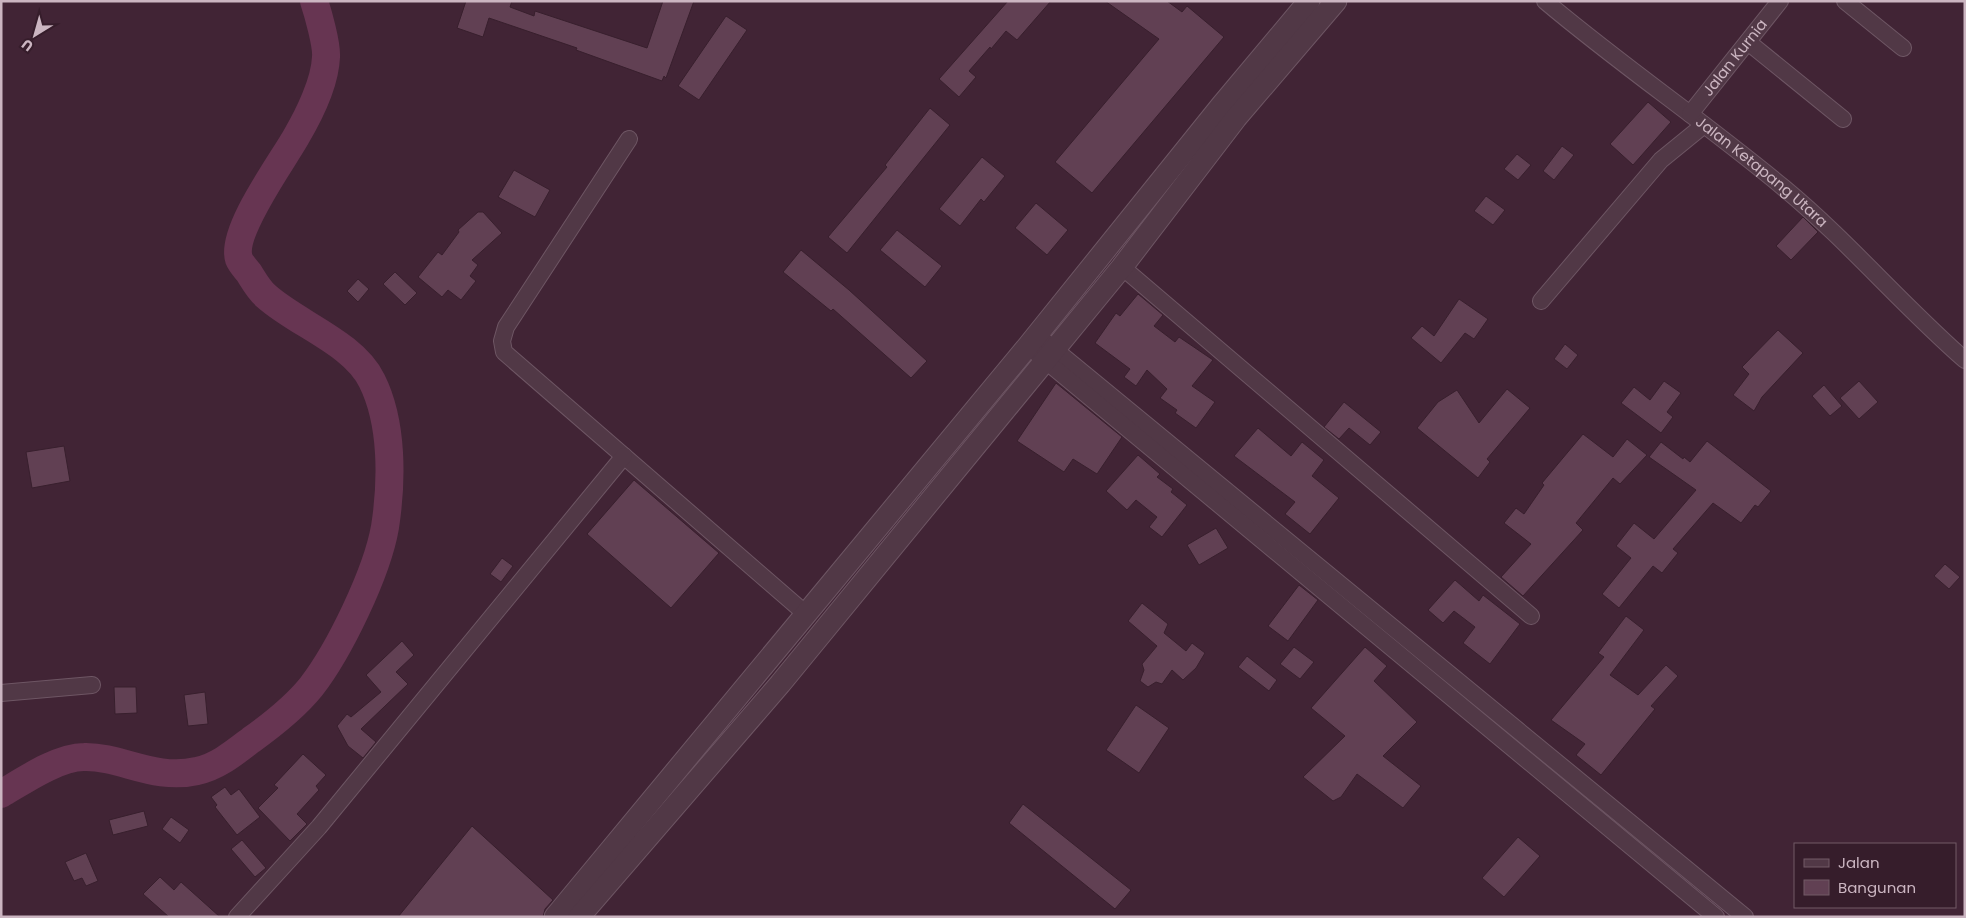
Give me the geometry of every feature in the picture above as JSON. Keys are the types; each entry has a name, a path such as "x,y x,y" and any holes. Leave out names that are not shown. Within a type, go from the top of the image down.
{"street":[{"path":"579,917 780,684 1122,267 1229,112 1309,1"},
{"path":"554,917 1032,341 1229,112 1336,1"},
{"name":"Jalan Ketapang Utara","path":"1544,1 1784,188 1831,230 1935,334 1965,360"},
{"name":"Jalan Kurnia","path":"1690,114 1780,1"},
{"path":"1845,1 1903,48"},
{"path":"1748,42 1843,119"},
{"path":"1541,301 1661,160 1704,126"},
{"path":"629,138 515,311 506,327 502,341 504,352 806,614"},
{"path":"1122,267 1531,616"},
{"path":"1032,341 1486,715 1745,917"},
{"path":"237,917 319,826 624,456"},
{"path":"1,693 92,686"},
{"path":"1486,715 1716,917"}],"building":[{"path":"466,1 512,1 510,7 534,16 535,11 647,48 663,1 694,1 666,78 664,76 662,81 576,50 577,48 489,18 483,37 457,28"},
{"path":"1008,1 1051,1 1017,40 1006,31 991,49 990,47 969,71 976,77 959,97 939,79"},
{"path":"1105,1 1167,1 1182,12 1187,6 1224,37 1092,193 1055,162 1159,39"},
{"path":"726,16 747,30 699,100 678,86"},
{"path":"1648,102 1671,122 1633,165 1610,144"},
{"path":"930,108 950,125 847,253 828,237 887,167 885,165"},
{"path":"1562,146 1574,155 1554,180 1543,171"},
{"path":"1517,154 1531,165 1518,180 1504,169"},
{"path":"982,157 1005,176 984,202 981,199 960,226 939,209"},
{"path":"514,170 550,190 535,217 498,197"},
{"path":"1486,196 1505,210 1493,225 1474,211"},
{"path":"1036,203 1068,230 1047,255 1015,228"},
{"path":"478,212 483,212 502,233 472,260 478,265 470,276 476,281 461,300 448,290 442,297 418,277 438,252 442,255 459,232 458,230"},
{"path":"1803,217 1818,232 1791,260 1776,246"},
{"path":"897,230 942,266 925,287 880,250"},
{"path":"801,250 849,290 927,361 911,378 833,309 831,311 783,272"},
{"path":"395,272 417,293 405,305 383,284"},
{"path":"358,279 369,289 358,302 347,291"},
{"path":"1138,294 1163,315 1154,326 1175,342 1179,337 1213,360 1192,386 1215,402 1196,428 1175,413 1177,410 1160,398 1167,389 1147,370 1136,386 1124,377 1130,369 1095,343 1116,313 1120,316"},
{"path":"1459,299 1488,319 1474,339 1465,333 1441,363 1411,338 1422,326 1434,336"},
{"path":"1778,330 1803,353 1762,397 1754,411 1733,395 1749,374 1742,367"},
{"path":"1565,344 1578,355 1567,369 1554,359"},
{"path":"1664,381 1681,393 1667,412 1673,417 1661,433 1621,403 1634,387 1650,400"},
{"path":"1859,381 1878,402 1859,419 1840,398"},
{"path":"1056,383 1122,437 1097,474 1073,459 1064,472 1017,441"},
{"path":"1824,385 1842,406 1830,416 1812,396"},
{"path":"1507,389 1530,408 1487,459 1490,462 1478,478 1417,428 1438,402 1457,390 1479,423"},
{"path":"1344,402 1381,432 1370,445 1349,428 1339,439 1324,427"},
{"path":"1258,428 1291,456 1302,442 1324,460 1312,476 1339,498 1310,534 1285,514 1295,502 1234,456"},
{"path":"1583,434 1613,457 1627,439 1647,455 1620,484 1613,478 1576,523 1583,530 1523,596 1501,577 1531,544 1504,523 1516,508 1524,514 1544,485 1542,483"},
{"path":"1707,441 1771,491 1758,507 1755,505 1741,523 1713,503 1673,549 1678,553 1662,573 1653,566 1619,608 1602,594 1631,558 1616,546 1634,523 1654,539 1696,490 1649,457 1661,442 1683,459 1684,457 1690,462"},
{"path":"64,446 70,481 32,488 26,452"},
{"path":"1138,455 1160,474 1157,477 1173,489 1171,492 1187,505 1162,537 1149,527 1157,517 1136,500 1127,510 1106,491"},
{"path":"634,480 719,553 671,608 587,534"},
{"path":"1216,528 1228,548 1199,565 1187,545"},
{"path":"502,558 513,566 501,582 490,574"},
{"path":"1945,564 1960,577 1949,589 1934,576"},
{"path":"1455,580 1479,601 1483,595 1520,624 1490,664 1463,643 1475,627 1454,611 1443,623 1428,610"},
{"path":"1299,585 1318,600 1288,641 1268,626"},
{"path":"1142,603 1168,624 1164,633 1186,651 1192,643 1205,653 1196,668 1183,680 1172,670 1162,684 1156,682 1148,687 1140,681 1144,670 1142,664 1157,646 1128,621"},
{"path":"1626,616 1644,630 1610,675 1638,695 1666,665 1678,676 1651,706 1655,709 1601,775 1576,755 1585,744 1551,720 1604,657 1598,653"},
{"path":"402,641 414,655 396,672 408,684 361,729 376,742 363,758 348,746 337,726 347,714 351,717 381,692 366,675"},
{"path":"1294,647 1314,662 1300,679 1280,664"},
{"path":"1365,647 1387,666 1374,681 1417,722 1383,756 1421,786 1403,808 1357,774 1341,797 1333,801 1303,777 1345,736 1311,708"},
{"path":"1247,656 1277,680 1269,691 1238,667"},
{"path":"114,687 136,687 137,713 115,714"},
{"path":"205,692 208,724 188,726 184,695"},
{"path":"1136,705 1169,728 1139,773 1106,750"},
{"path":"303,754 326,775 316,786 319,790 297,814 307,824 290,841 258,808 278,788 274,785"},
{"path":"225,787 231,795 239,789 260,817 237,835 215,807 217,805 211,797"},
{"path":"1023,804 1131,890 1115,909 1009,823"},
{"path":"144,811 148,826 113,835 109,820"},
{"path":"171,817 189,830 180,843 162,829"},
{"path":"472,826 553,900 545,909 543,917 398,917"},
{"path":"1518,837 1540,856 1504,897 1482,878"},
{"path":"242,840 266,868 255,877 231,849"},
{"path":"86,853 98,881 86,886 82,878 74,881 65,862"},
{"path":"160,877 174,890 181,882 220,917 169,917 143,894"}],"waterway":[{"path":"1,794 52,765 74,758 84,757 111,760 166,773 197,771 218,763 275,722 311,687 345,633 374,566 385,527 390,472 384,415 372,381 364,368 339,345 293,316 266,296 239,259 238,247 249,215 301,128 316,98 323,77 326,52 314,1"}]}
